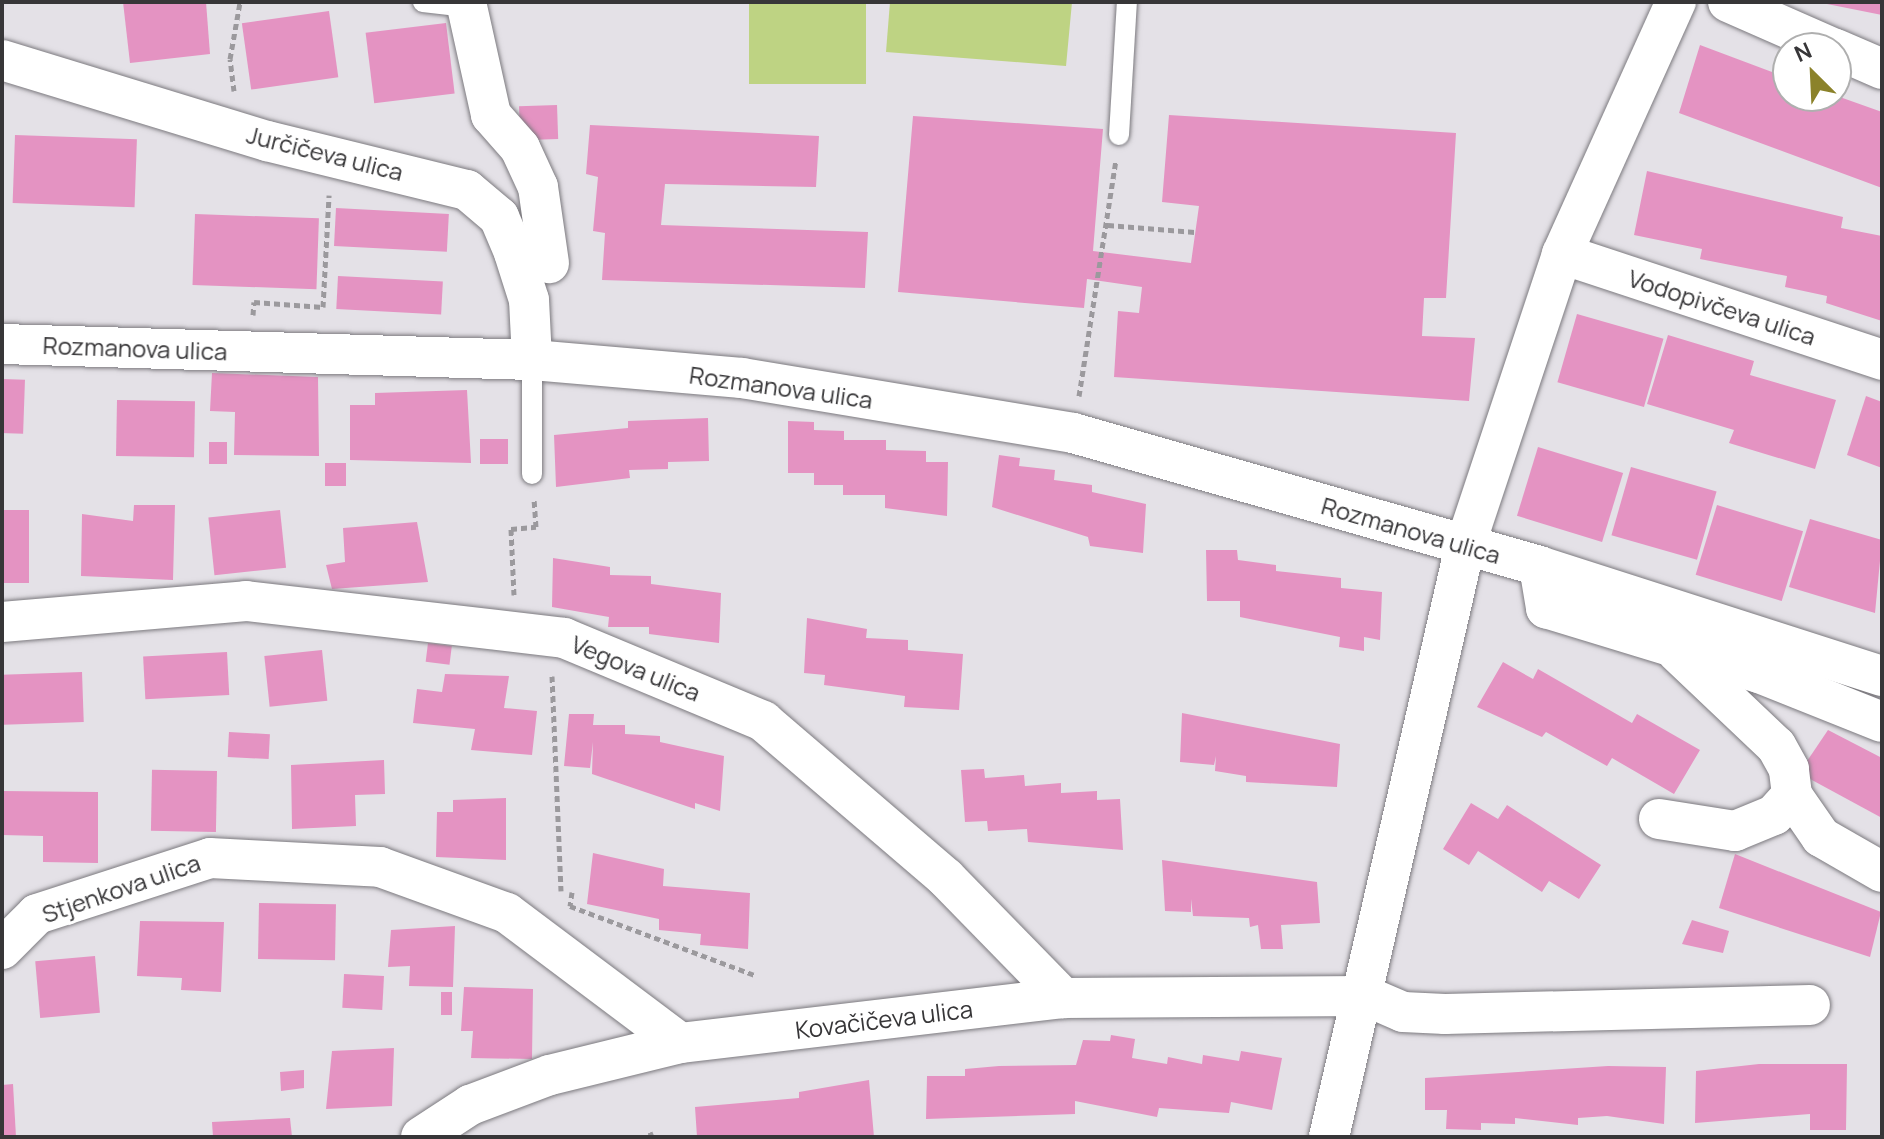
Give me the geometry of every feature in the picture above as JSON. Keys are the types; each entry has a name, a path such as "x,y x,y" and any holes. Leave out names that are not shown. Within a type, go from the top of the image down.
{"street":[{"path":"1329,1137 1366,996 1465,546 1562,254 1676,2"},
{"path":"1728,2 1796,32"},
{"path":"466,5 491,115 520,148 538,187 549,263"},
{"path":"1852,56 1882,69"},
{"name":"Jurčičeva ulica","path":"2,60 280,144 467,190 499,217 514,253 529,300 532,360"},
{"name":"Vodopivčeva ulica","path":"1562,254 1882,360"},
{"name":"Rozmanova ulica","path":"2,344 532,360 742,378 1073,433 1539,566 1882,676"},
{"path":"1539,566 1546,608 1759,673 1882,722"},
{"name":"Vegova ulica","path":"2,622 246,601 533,634 763,721 946,878 1063,998"},
{"path":"1671,647 1776,746 1789,769 1792,795 1821,837 1882,872"},
{"path":"1659,819 1735,831 1774,815 1792,795"},
{"name":"Stjenkova ulica","path":"2,949 37,914 210,858 380,867 507,913 680,1043"},
{"path":"1366,996 1403,1012 1445,1014 1810,1005"},
{"name":"Kovačičeva ulica","path":"421,1137 470,1105 550,1075 680,1043 1063,998 1366,996"}],"lane":[{"path":"423,2 466,5"},
{"path":"1118,143 1127,2"},
{"path":"532,360 532,474"}],"path":[{"path":"238,88 230,59 240,2"},
{"path":"1084,367 1108,225 1118,143"},
{"path":"254,302 323,307 328,218"},
{"path":"1108,225 1195,232"},
{"path":"532,474 536,527 511,529 533,634 561,891"},
{"path":"572,892 570,906 755,975"}],"green space":[{"path":"749,2 866,2 866,84 749,84"},
{"path":"890,2 1072,2 1066,66 886,52"}],"building":[{"path":"123,2 206,2 210,54 130,63"},
{"path":"1882,2 1882,15 1822,3"},
{"path":"329,11 338,77 251,90 242,23"},
{"path":"446,23 455,93 374,103 366,33"},
{"path":"1700,45 1772,72 1772,112 1852,112 1852,101 1882,112 1882,188 1679,113"},
{"path":"557,105 558,139 520,140 519,106"},
{"path":"1169,115 1456,133 1446,298 1424,298 1422,336 1475,338 1469,401 1114,377 1118,311 1139,313 1142,287 1087,279 1084,308 898,292 913,116 1103,129 1093,251 1191,263 1199,206 1162,202"},
{"path":"590,125 819,136 816,187 665,184 661,225 868,232 865,288 602,280 605,233 593,231 598,177 586,174"},
{"path":"15,135 137,139 135,207 13,203"},
{"path":"1647,171 1843,217 1841,228 1882,236 1882,321 1826,303 1827,296 1785,287 1787,276 1700,259 1702,249 1634,235"},
{"path":"336,208 449,214 447,252 334,246"},
{"path":"195,214 319,218 316,289 193,285"},
{"path":"338,276 443,281 441,314 336,309"},
{"path":"1577,314 1664,339 1644,407 1557,382"},
{"path":"1668,335 1754,361 1750,375 1836,400 1815,469 1729,443 1734,430 1647,404"},
{"path":"212,373 318,377 319,456 234,455 235,412 210,411"},
{"path":"2,379 25,380 23,434 2,433"},
{"path":"467,390 471,463 350,460 350,405 375,405 375,393"},
{"path":"1866,396 1882,402 1882,468 1847,455"},
{"path":"117,400 195,401 194,457 116,456"},
{"path":"708,418 709,461 668,462 668,469 629,470 630,478 556,487 554,435 628,428 628,421"},
{"path":"788,421 814,422 814,430 844,431 844,440 886,440 886,450 926,451 926,462 948,462 947,516 885,508 885,495 843,495 843,485 814,485 814,473 788,473"},
{"path":"480,439 508,439 508,464 480,464"},
{"path":"209,442 227,442 227,464 209,464"},
{"path":"1538,447 1623,473 1602,542 1517,516"},
{"path":"999,455 1020,458 1019,466 1055,470 1054,480 1092,485 1092,492 1146,504 1143,553 1090,546 1088,537 992,507"},
{"path":"325,463 346,463 346,486 325,486"},
{"path":"1631,467 1717,492 1697,560 1611,535"},
{"path":"134,505 175,505 173,580 81,576 82,514 133,521"},
{"path":"1717,505 1803,531 1782,601 1696,575"},
{"path":"2,510 29,510 29,583 2,583"},
{"path":"280,510 286,568 214,575 208,518"},
{"path":"1810,519 1882,540 1875,613 1789,587"},
{"path":"417,522 428,582 332,589 326,565 345,562 343,528"},
{"path":"1206,550 1237,550 1238,560 1276,565 1276,571 1341,578 1341,588 1382,592 1380,640 1364,637 1364,651 1339,647 1340,637 1240,617 1240,601 1207,601"},
{"path":"553,558 610,567 610,575 651,576 651,584 721,593 719,643 649,634 649,627 608,627 609,617 552,607"},
{"path":"807,618 867,629 866,638 908,640 908,650 963,654 959,710 904,707 905,696 824,685 825,675 804,673"},
{"path":"428,643 452,646 450,665 426,662"},
{"path":"322,650 327,701 270,707 264,656"},
{"path":"227,652 229,695 145,699 143,656"},
{"path":"1503,662 1533,679 1538,669 1632,723 1637,714 1700,750 1674,794 1612,758 1607,766 1546,732 1542,737 1477,707"},
{"path":"82,672 84,722 4,725 2,675"},
{"path":"445,674 509,676 504,708 537,711 532,755 471,750 475,729 413,723 417,689 442,692"},
{"path":"1182,713 1340,744 1337,787 1246,782 1246,776 1215,771 1216,756 1214,765 1180,762"},
{"path":"569,714 594,714 593,725 625,725 625,734 660,736 660,742 724,756 720,811 695,803 695,809 592,774 593,742 590,768 564,766"},
{"path":"1828,730 1882,758 1882,818 1799,773"},
{"path":"229,732 270,734 269,759 228,757"},
{"path":"384,760 385,794 355,795 356,826 292,829 291,765"},
{"path":"984,769 985,778 1024,775 1025,786 1061,783 1061,793 1097,791 1097,800 1120,799 1123,850 1028,842 1027,829 988,831 987,821 965,822 961,770"},
{"path":"152,770 217,771 216,832 151,831"},
{"path":"2,791 98,792 98,863 43,862 43,836 2,835"},
{"path":"506,798 506,860 436,857 437,812 453,812 453,800"},
{"path":"1471,803 1498,819 1507,805 1601,865 1579,899 1549,881 1542,892 1478,851 1469,865 1443,849"},
{"path":"593,853 664,869 663,886 750,893 748,949 700,945 701,934 659,930 659,919 587,904"},
{"path":"1735,854 1881,912 1870,957 1719,908"},
{"path":"1162,860 1317,882 1320,923 1281,925 1283,949 1261,949 1258,925 1250,927 1249,918 1193,916 1191,899 1191,912 1165,911"},
{"path":"259,903 336,904 335,960 258,959"},
{"path":"1692,920 1729,931 1723,953 1682,944"},
{"path":"140,921 224,922 221,992 181,990 182,978 137,976"},
{"path":"455,926 453,987 409,986 410,966 388,967 391,930"},
{"path":"95,956 100,1013 40,1018 35,961"},
{"path":"344,974 384,976 382,1010 342,1008"},
{"path":"464,987 533,989 532,1059 471,1058 473,1031 461,1031"},
{"path":"441,992 452,992 452,1015 441,1015"},
{"path":"1111,1035 1135,1039 1132,1058 1167,1064 1168,1057 1202,1064 1203,1055 1239,1061 1241,1051 1282,1058 1272,1110 1231,1102 1229,1113 1159,1108 1157,1117 1075,1101 1075,1114 926,1119 927,1076 965,1076 965,1069 999,1066 1076,1065 1083,1040 1110,1041"},
{"path":"394,1048 392,1106 326,1109 332,1051"},
{"path":"1759,1064 1847,1064 1846,1130 1810,1130 1810,1114 1695,1123 1696,1071"},
{"path":"1608,1066 1666,1067 1664,1124 1607,1116 1578,1118 1578,1125 1515,1118 1515,1124 1481,1123 1481,1130 1446,1129 1447,1110 1425,1110 1425,1078"},
{"path":"304,1070 304,1088 281,1091 280,1072"},
{"path":"869,1080 874,1137 697,1137 695,1107 799,1098 799,1092"},
{"path":"13,1084 16,1137 2,1137 2,1085"},
{"path":"290,1118 292,1137 213,1137 212,1122"}]}
